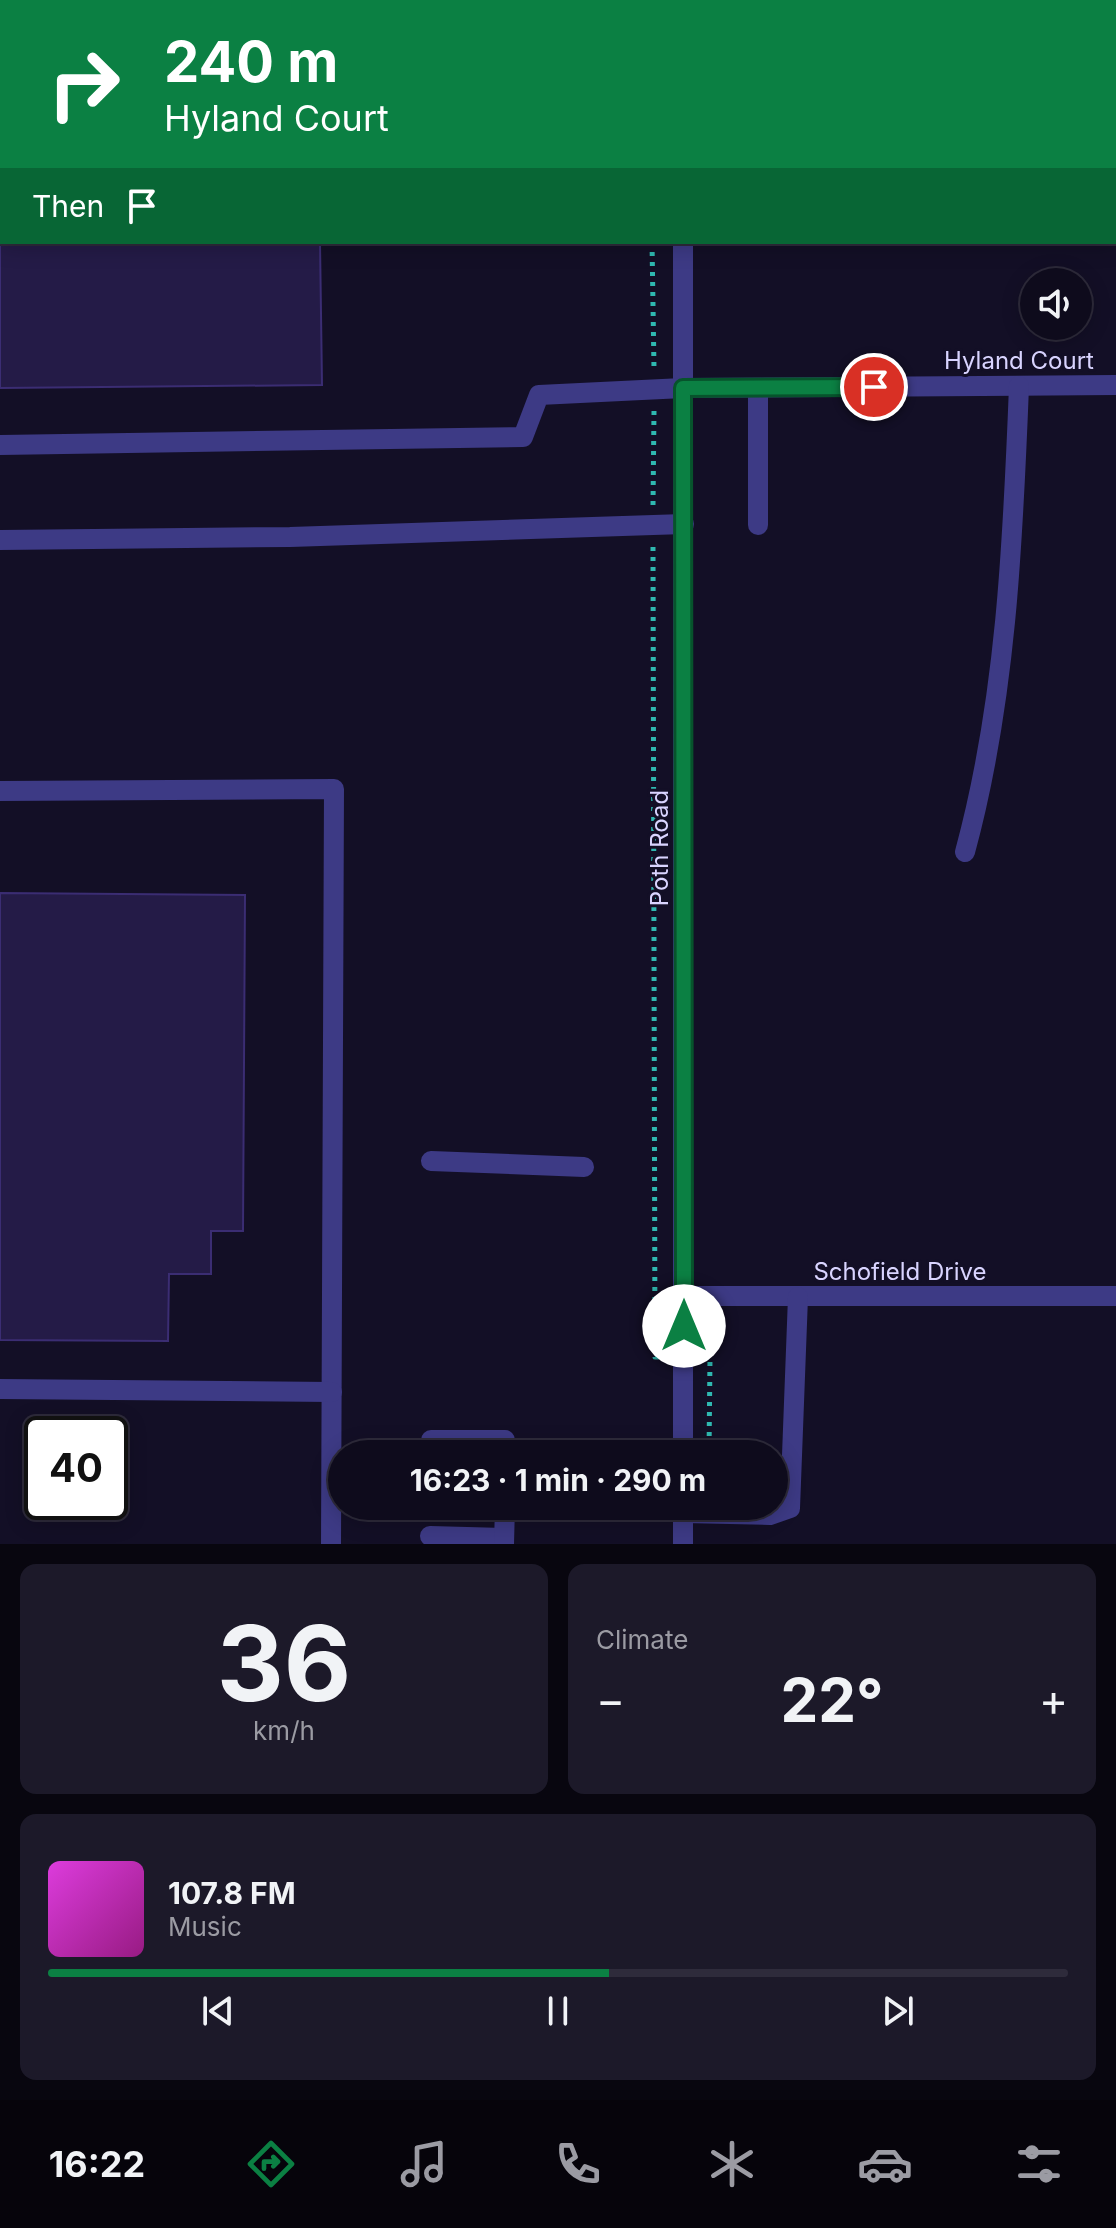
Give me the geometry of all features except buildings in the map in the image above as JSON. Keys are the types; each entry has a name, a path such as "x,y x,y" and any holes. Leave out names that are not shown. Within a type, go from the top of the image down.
{"street":[{"name":"Poth Road","path":"683,244 683,1440"},
{"name":"Hyland Court","path":"0,445 523,437 539,395 683,388 1116,385"},
{"path":"965,852 985,779 1012,562 1019,386"},
{"path":"758,388 758,525"},
{"path":"0,540 290,537 684,524"},
{"path":"0,791 334,789 331,1544"},
{"path":"431,1161 584,1167"},
{"name":"Schofield Drive","path":"684,1296 1116,1296"},
{"path":"788,1509 798,1297"},
{"path":"0,1389 332,1392"},
{"path":"430,1536 504,1541 505,1520"},
{"path":"683,1520 683,1544"}],"route":[{"path":"684,1326 683,388 874,387"}]}
